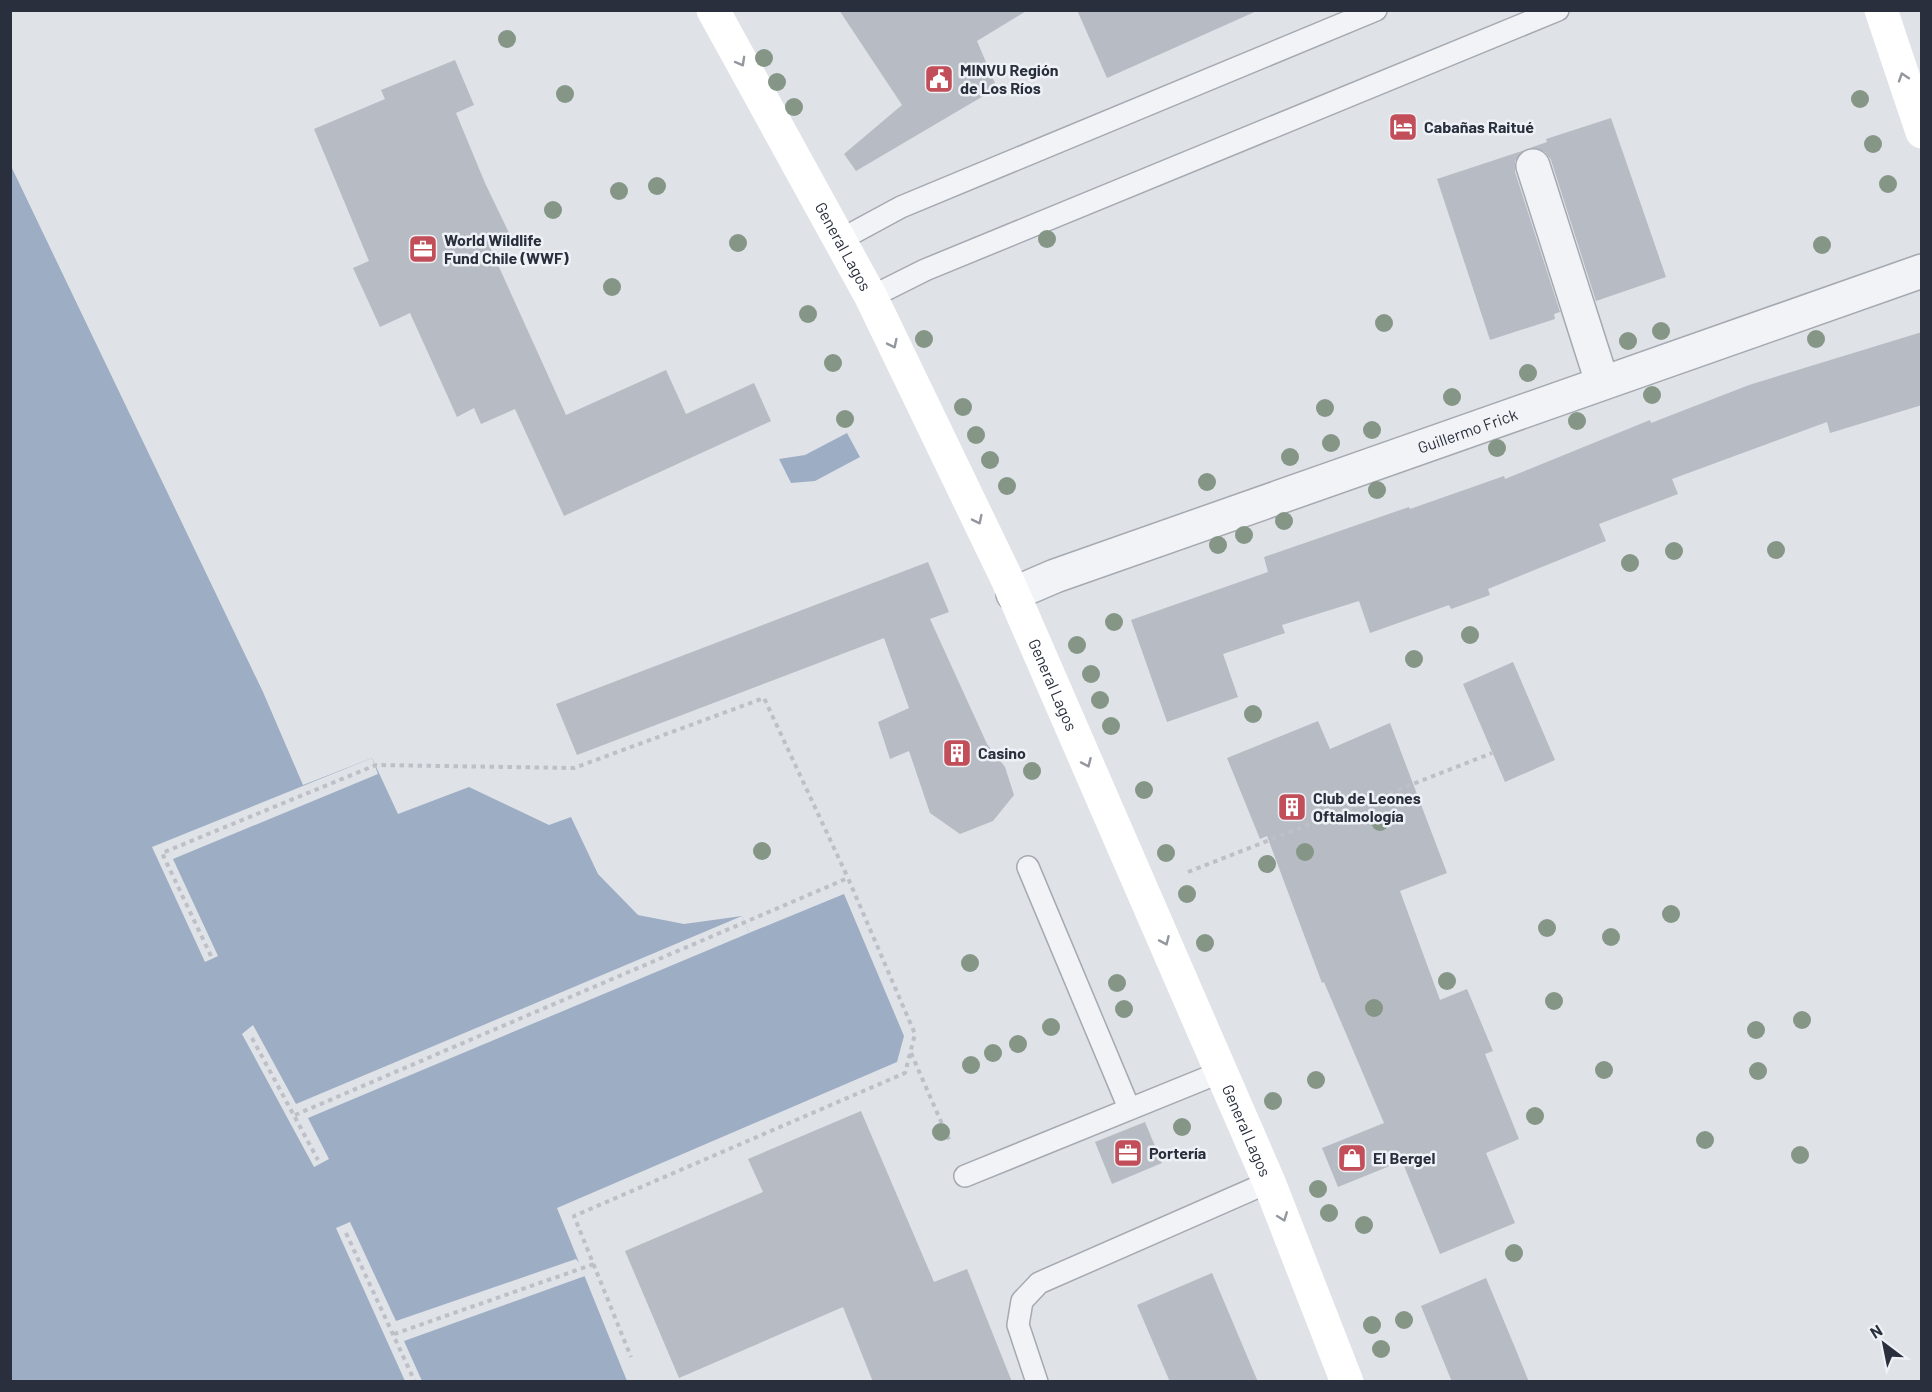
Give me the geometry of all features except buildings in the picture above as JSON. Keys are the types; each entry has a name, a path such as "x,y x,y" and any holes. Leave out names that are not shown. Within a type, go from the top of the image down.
{"main road":[{"name":"General Lagos","path":"713,10 870,297 1013,594 1269,1182 1347,1382"},
{"path":"1881,10 1922,132"}],"street":[{"path":"1533,166 1602,382"},
{"name":"Guillermo Frick","path":"1013,594 1055,576 1922,271"}],"lane":[{"path":"840,240 901,207 1376,10"},
{"path":"870,297 925,270 1558,10"},
{"path":"1028,867 1130,1108"},
{"path":"965,1176 1221,1072"},
{"path":"1037,1382 1018,1325 1022,1301 1039,1283 1269,1182"}],"path":[{"path":"212,956 162,853 376,765 574,768 764,698 848,878 915,1034 905,1073 574,1216 631,1357"},
{"path":"1188,872 1492,753"},
{"path":"295,1115 848,878"},
{"path":"252,1038 318,1160"},
{"path":"910,1053 965,1176"},
{"path":"346,1233 414,1382"},
{"path":"394,1334 594,1264"}],"water":[{"path":"10,164 263,692 303,785 372,758 398,814 469,787 549,825 571,817 598,874 638,915 684,924 742,916 749,933 844,894 904,1036 897,1062 557,1208 627,1381 11,1381"},
{"path":"847,433 860,457 815,481 791,483 779,459 805,455"}],"pier":[{"path":"372,758 378,774 173,859 218,956 205,962 152,847"},
{"path":"742,916 749,933 308,1118 329,1159 314,1167 242,1034 253,1025 296,1104"},
{"path":"350,1222 396,1321 576,1259 583,1267 585,1276 404,1341 422,1381 405,1381 336,1228"}],"place":[{"name":"MINVU Región de Los Ríos","path":"939,79"},
{"name":"Cabañas Raitué","path":"1403,127"},
{"name":"World Wildlife Fund Chile (WWF)","path":"423,249"},
{"name":"Casino","path":"957,753"},
{"name":"Club de Leones Oftalmología","path":"1292,807"},
{"name":"Portería","path":"1128,1153"},
{"name":"El Bergel","path":"1352,1158"}]}
